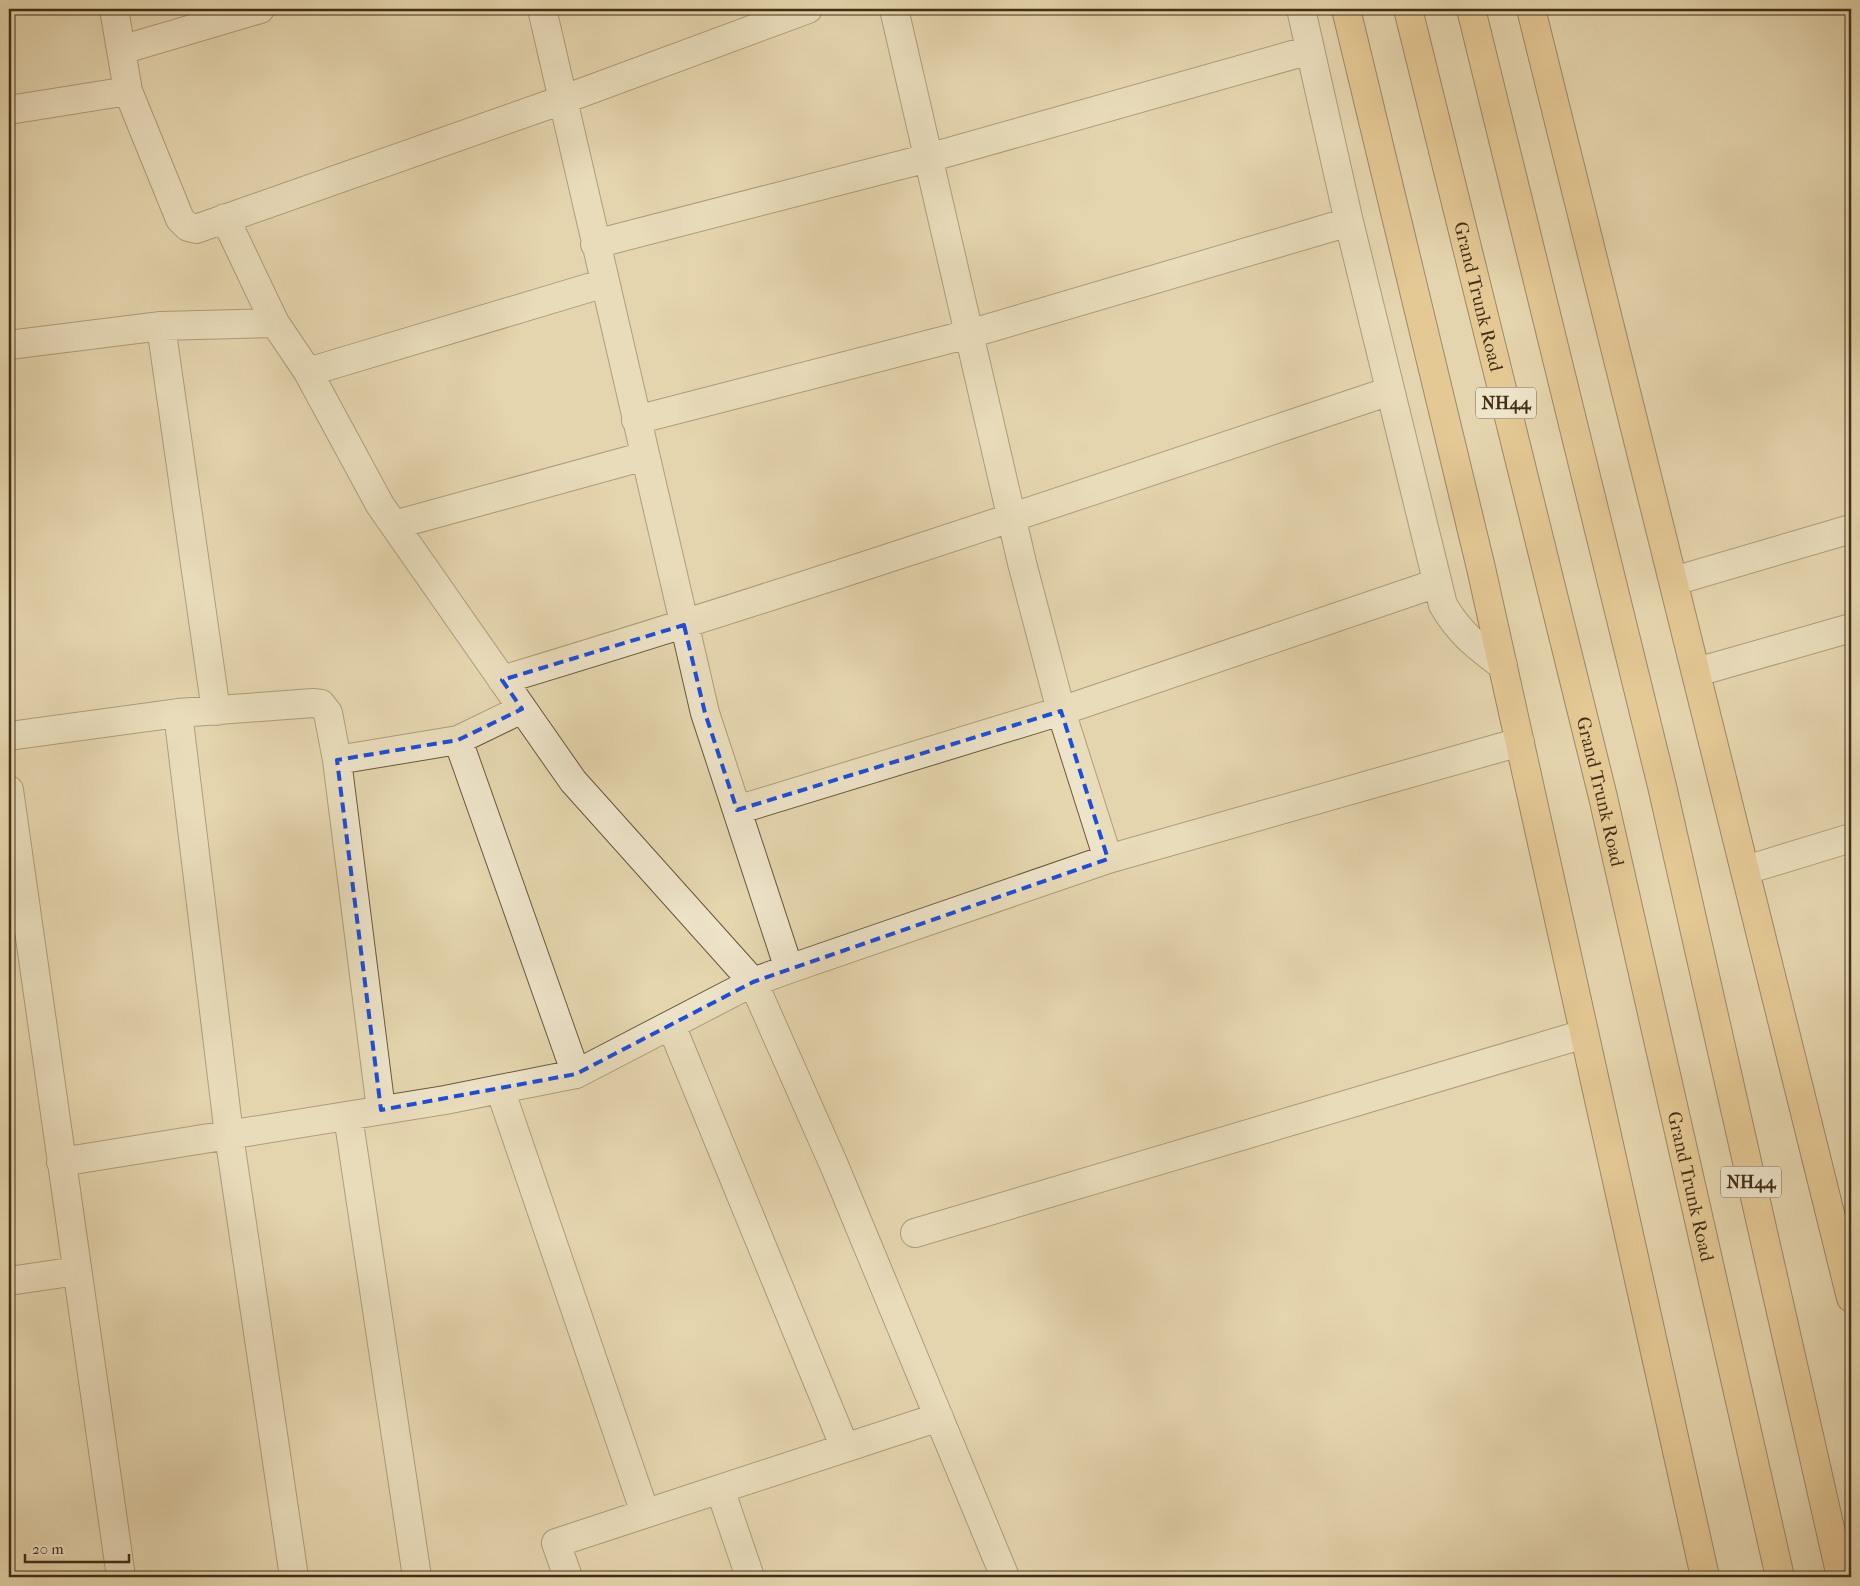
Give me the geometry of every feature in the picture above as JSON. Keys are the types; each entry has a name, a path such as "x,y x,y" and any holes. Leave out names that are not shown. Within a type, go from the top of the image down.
{"highway":[{"path":"1346,9 1481,568 1705,1577"},
{"name":"Grand Trunk Road","path":"1408,9 1603,797 1780,1577"},
{"name":"NH44","path":"1471,9 1662,786 1841,1577"},
{"path":"1532,9 1851,1298"}],"street":[{"path":"114,9 128,92 180,219 188,227 196,229 562,100 808,9"},
{"path":"121,50 260,9"},
{"path":"542,9 705,714 789,968"},
{"path":"894,9 1022,563 1061,711 1108,859"},
{"path":"1301,9 1349,222 1443,605 1454,623 1467,638 1503,666"},
{"path":"596,244 928,158 1310,50"},
{"path":"9,110 128,92"},
{"path":"224,218 275,323 308,372 380,505 573,781 753,982 834,1165 1005,1577"},
{"path":"636,420 969,334 1349,222"},
{"path":"308,372 605,283"},
{"path":"9,345 161,326 275,323"},
{"path":"161,326 216,711"},
{"path":"502,680 684,625 1012,518 1390,391"},
{"path":"394,525 645,456"},
{"path":"1674,581 1851,529"},
{"path":"737,810 1061,711 1437,583"},
{"path":"1697,672 1851,628"},
{"path":"9,736 178,713 313,703 321,704 328,713 336,760 381,1110"},
{"path":"336,760 458,740 522,709"},
{"path":"178,713 229,1135 294,1577"},
{"path":"458,740 576,1074"},
{"path":"61,1162 348,1116 576,1074 753,982 789,968 1108,859 1520,742"},
{"path":"9,790 121,1577"},
{"path":"1746,870 1851,838"},
{"path":"671,1025 845,1448"},
{"path":"915,1233 1584,1034"},
{"path":"500,1089 645,1513"},
{"path":"348,1116 417,1577"},
{"path":"9,1281 77,1271"},
{"path":"568,1577 556,1543 939,1417"},
{"path":"720,1489 750,1577"}],"highlighted area":[{"path":"684,625 705,713 737,810 1061,711 1108,859 753,982 576,1074 381,1110 337,760 458,740 522,709 502,680"}]}
